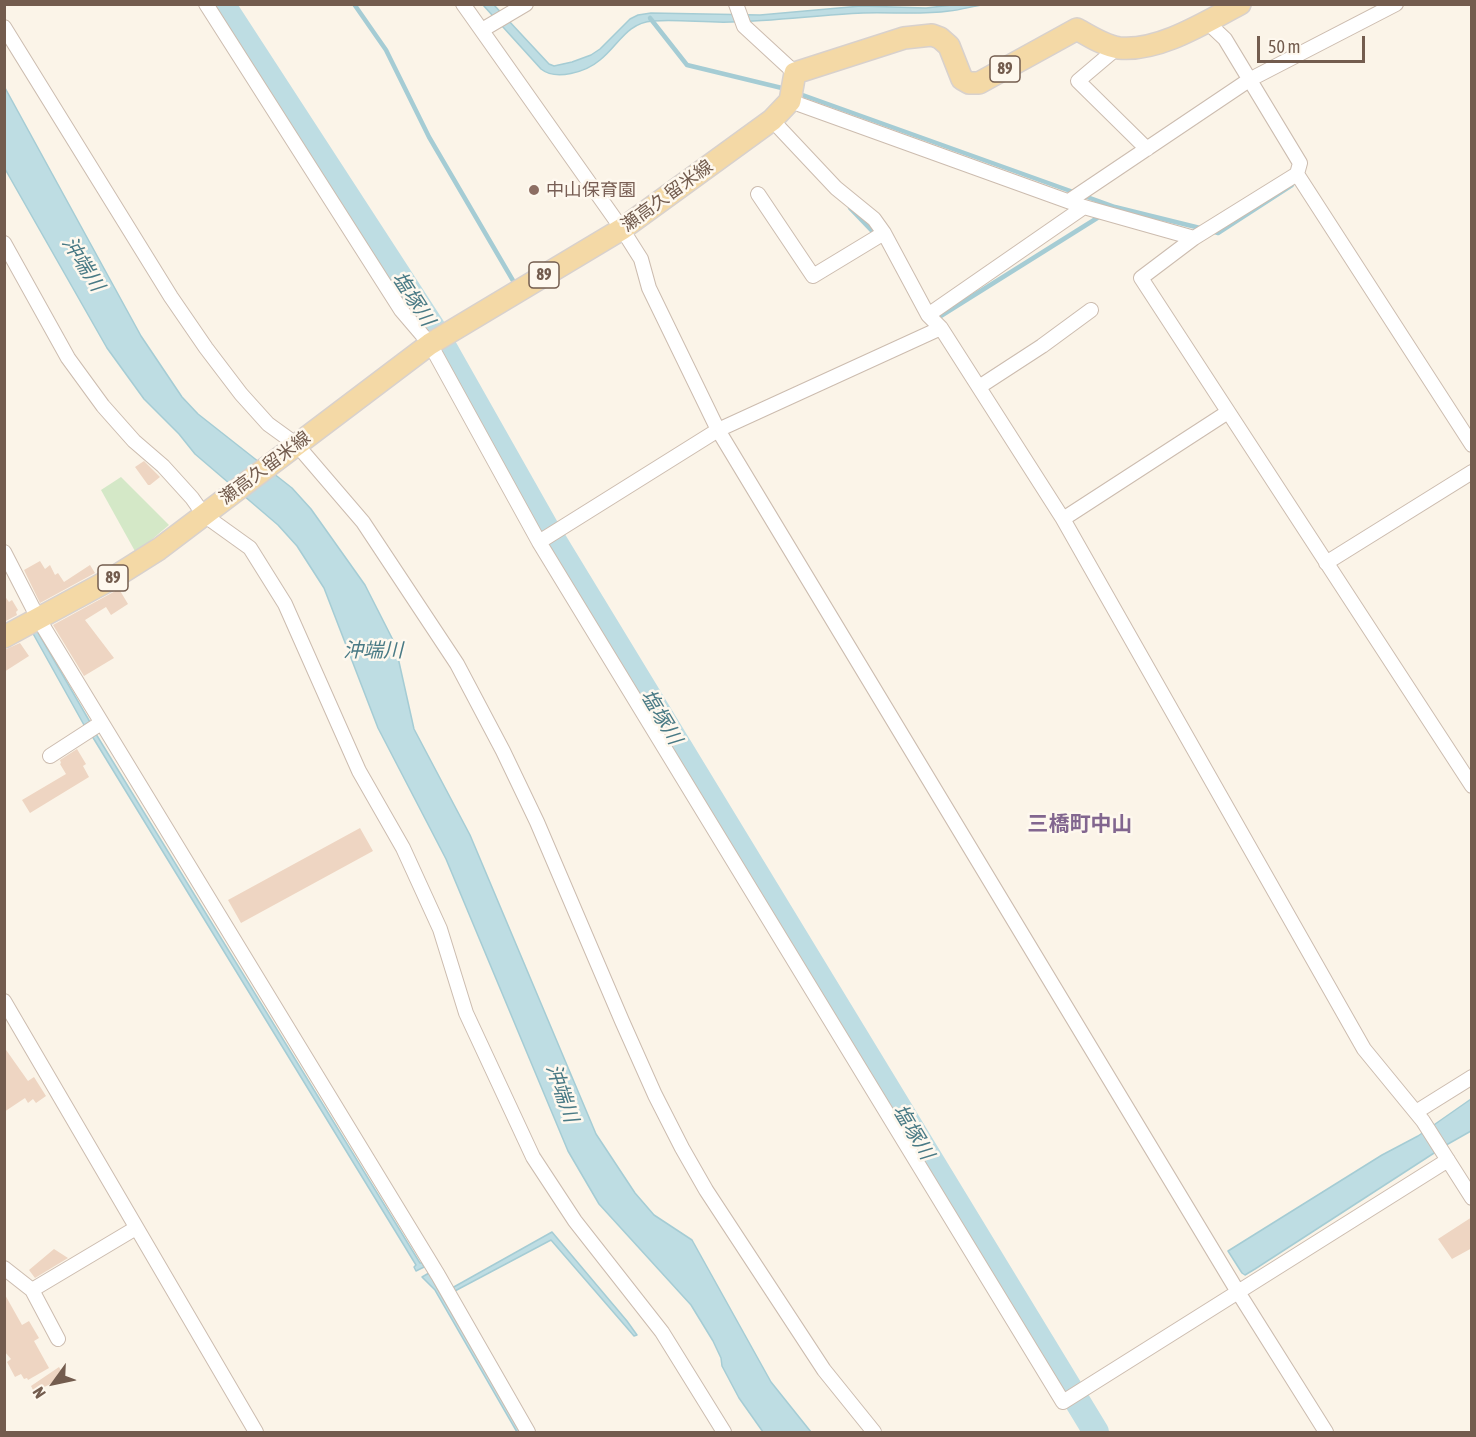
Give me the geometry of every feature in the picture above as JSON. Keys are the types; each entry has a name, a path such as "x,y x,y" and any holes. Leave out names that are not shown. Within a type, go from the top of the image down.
{"main road":[{"path":"1117,48 1136,48 1174,38 1240,4"},
{"name":"瀬高久留米線","path":"4,637 113,578 159,549 430,344 622,229 772,120 792,88 904,38 932,35 940,38 949,46 962,79 979,83 1077,29 1117,48"}],"street":[{"path":"206,4 401,310 430,344 539,542 1063,1402 1238,1292 1445,1156"},
{"path":"463,4 641,259 650,288 718,430 1238,1292 1326,1432"},
{"path":"482,30 526,4"},
{"path":"1069,201 1250,80 1396,4"},
{"path":"737,8 744,26 792,88 1084,207 1194,238"},
{"path":"1207,22 1225,39 1300,164 1297,174 1194,238 1140,278 1472,786"},
{"path":"4,27 171,297 206,348 241,394 268,424 363,522 457,664 537,822 641,1064 682,1148 706,1190 824,1370 874,1432"},
{"path":"1117,48 1078,81 1147,149"},
{"path":"772,120 836,188 874,219 884,233 928,315 941,328 1063,519 1364,1049 1419,1117 1472,1198"},
{"path":"1297,174 1472,445"},
{"path":"758,194 813,276 884,233"},
{"path":"928,315 1084,207"},
{"path":"4,243 68,358 103,406 134,441 250,548 285,604 359,771 403,848 440,928 466,1013 533,1157 575,1221 663,1332 724,1432"},
{"path":"979,387 1042,346 1091,310"},
{"path":"539,542 718,430 941,328"},
{"path":"1063,519 1228,412"},
{"path":"1326,563 1472,472"},
{"path":"4,552 38,618 438,1275 528,1432"},
{"path":"50,756 101,723"},
{"path":"4,1001 256,1432"},
{"path":"1419,1117 1472,1077"},
{"path":"32,1290 136,1228"},
{"path":"4,1268 32,1290 58,1339"}],"green space":[{"path":"121,477 169,525 136,553 101,490"}],"water":[{"path":"483,5 494,5 549,64 554,66 591,55 630,19 651,13 760,15 861,6 926,8 981,5 928,13 863,13 731,22 653,21 629,30 607,54 594,64 563,75 547,73 541,69"},
{"name":"沖端川","path":"4,86 141,336 182,397 198,414 292,488 311,509 365,585 395,644 414,729 470,835 596,1134 635,1193 654,1215 692,1240 771,1382 811,1432 763,1432 739,1398 722,1366 713,1341 691,1305 599,1204 568,1151 446,859 378,728 324,588 297,546 278,525 195,454 179,434 144,399 107,348 5,169"},
{"path":"36,629 90,722 84,725 31,630"},
{"path":"96,734 424,1267 416,1271 414,1267 416,1265 92,736"},
{"path":"1471,1099 1471,1131 1255,1269 1245,1275 1242,1273 1228,1251 1382,1155 1418,1136"},
{"path":"552,1232 637,1335 634,1336 551,1240 453,1292 452,1288"},
{"path":"429,1273 521,1432 517,1432 435,1290 422,1277"}],"building":[{"path":"144,461 160,477 150,485 135,467"},
{"path":"40,561 45,569 50,565 55,575 58,573 64,582 90,565 95,573 40,603 24,570"},
{"path":"119,589 128,604 111,615 106,607 85,620 114,658 84,676 53,625"},
{"path":"4,595 9,602 12,600 18,610 17,615 4,622"},
{"path":"20,643 29,656 4,672 4,650"},
{"path":"77,749 86,764 83,766 89,777 30,813 22,800 66,774 60,760"},
{"path":"360,828 373,851 241,923 228,900"},
{"path":"4,1047 28,1081 34,1077 46,1096 36,1103 33,1099 28,1103 25,1098 4,1112"},
{"path":"1472,1217 1472,1248 1452,1259 1438,1239"},
{"path":"54,1249 68,1258 35,1278 29,1270"},
{"path":"4,1293 22,1325 29,1321 39,1338 34,1341 49,1368 28,1380 24,1379 21,1374 15,1377 7,1362 11,1359 4,1351"},
{"path":"59,1367 65,1377 34,1392 31,1386"}],"waterway":[{"name":"塩塚川","path":"222,4 434,330 546,528 1096,1432"},
{"path":"354,4 386,50 429,137 516,283"},
{"path":"650,18 687,65 786,89"},
{"path":"797,93 1115,207 1204,229"},
{"path":"1212,231 1218,233 1292,185"},
{"path":"850,208 875,234"},
{"path":"936,319 1102,215"}],"place":[{"name":"中山保育園","path":"534,190"}],"district":[{"name":"三橋町中山","path":"1080,824"}]}
